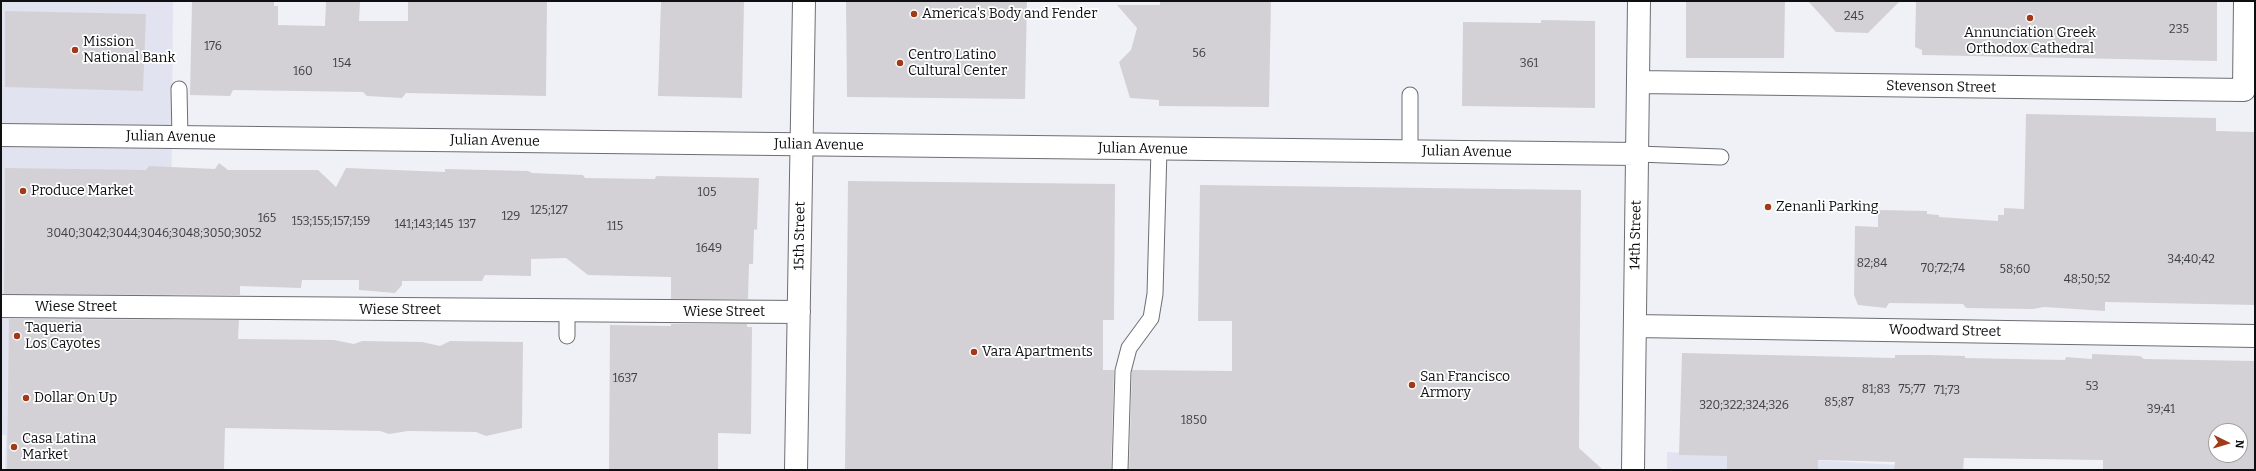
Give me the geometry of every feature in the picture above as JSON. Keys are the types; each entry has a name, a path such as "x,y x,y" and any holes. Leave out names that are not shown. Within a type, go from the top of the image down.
{"street":[{"name":"15th Street","path":"796,470 804,1"},
{"name":"14th Street","path":"1633,470 1639,1"},
{"name":"Stevenson Street","path":"1638,82 2244,90 2245,1"},
{"name":"Julian Avenue","path":"1,135 1637,154"},
{"name":"Wiese Street","path":"1,306 799,312"},
{"name":"Woodward Street","path":"1635,326 2255,336"}],"lane":[{"path":"179,89 180,138"},
{"path":"1410,95 1410,152"},
{"path":"1120,470 1123,371 1129,348 1151,318 1155,294 1159,149"},
{"path":"1637,154 1722,157"},
{"path":"567,311 567,336"}],"shaded area":[{"path":"1,1 173,1 169,470 5,470 6,435 1,435"},
{"path":"1667,452 1972,469 1972,470 1667,470"}],"building":[{"path":"192,1 274,1 274,6 278,6 278,25 325,26 326,1 360,2 359,21 408,21 408,1 547,1 546,96 406,93 402,98 367,96 363,92 233,90 230,96 190,95"},
{"path":"661,1 744,1 742,98 658,96"},
{"path":"846,1 1027,1 1025,99 847,97"},
{"path":"1160,1 1271,1 1269,107 1159,106 1159,100 1130,98 1119,62 1131,50 1137,28 1117,5 1160,5"},
{"path":"1686,1 1785,1 1784,58 1686,58"},
{"path":"1808,1 1900,1 1868,33 1836,32"},
{"name":"Annunciation Greek Orthodox Cathedral","path":"1916,1 2217,1 2217,61 1922,55 1922,50 1915,47"},
{"name":"Mission National Bank","path":"5,11 146,14 143,91 5,87"},
{"path":"1541,20 1595,21 1595,108 1462,106 1463,22 1541,23"},
{"path":"2026,114 2216,118 2216,131 2255,132 2255,305 2105,302 2105,311 2044,307 2033,309 1966,308 1963,304 1889,303 1886,308 1858,305 1854,295 1855,226 1878,227 1878,210 1927,211 1927,214 1939,215 1939,217 1998,221 1998,215 2004,215 2004,208 2024,209"},
{"path":"219,163 228,170 318,170 336,187 346,168 445,172 445,169 528,171 532,173 583,175 585,178 655,179 656,176 759,178 757,230 754,229 753,264 749,264 748,299 671,299 671,277 588,275 566,258 531,259 531,276 485,275 482,281 402,281 402,285 395,293 359,290 359,280 302,280 301,288 240,286 240,295 4,294 5,168 146,170 149,166 215,169"},
{"name":"Vara Apartments","path":"848,181 1115,184 1114,320 1103,320 1103,370 1114,370 1111,470 845,470"},
{"name":"San Francisco Armory","path":"1200,185 1581,190 1579,448 1603,470 1129,470 1132,370 1232,371 1232,321 1198,321"},
{"path":"9,319 239,320 238,339 334,340 354,344 362,341 422,342 440,346 450,341 523,342 522,428 486,436 476,432 408,431 389,434 380,431 225,428 224,470 7,470"},
{"path":"671,324 747,324 747,327 752,327 751,434 718,433 718,470 609,470 610,325 671,326"},
{"path":"1682,353 1895,358 1895,355 1929,355 1965,356 1965,358 2065,360 2066,357 2092,359 2092,354 2140,356 2144,359 2255,361 2255,470 2103,470 2103,460 1964,458 1963,470 1894,470 1895,462 1818,460 1818,470 1727,470 1727,456 1679,455"}],"place":[{"name":"America's Body and Fender","path":"914,14"},
{"name":"Annunciation Greek Orthodox Cathedral","path":"2030,18"},
{"name":"Mission National Bank","path":"75,50"},
{"name":"Centro Latino Cultural Center","path":"900,63"},
{"name":"Produce Market","path":"23,191"},
{"name":"Zenanli Parking","path":"1768,207"},
{"name":"Taqueria Los Cayotes","path":"17,336"},
{"name":"Vara Apartments","path":"974,352"},
{"name":"San Francisco Armory","path":"1412,385"},
{"name":"Dollar On Up","path":"26,398"},
{"name":"Casa Latina Market","path":"14,447"}]}
